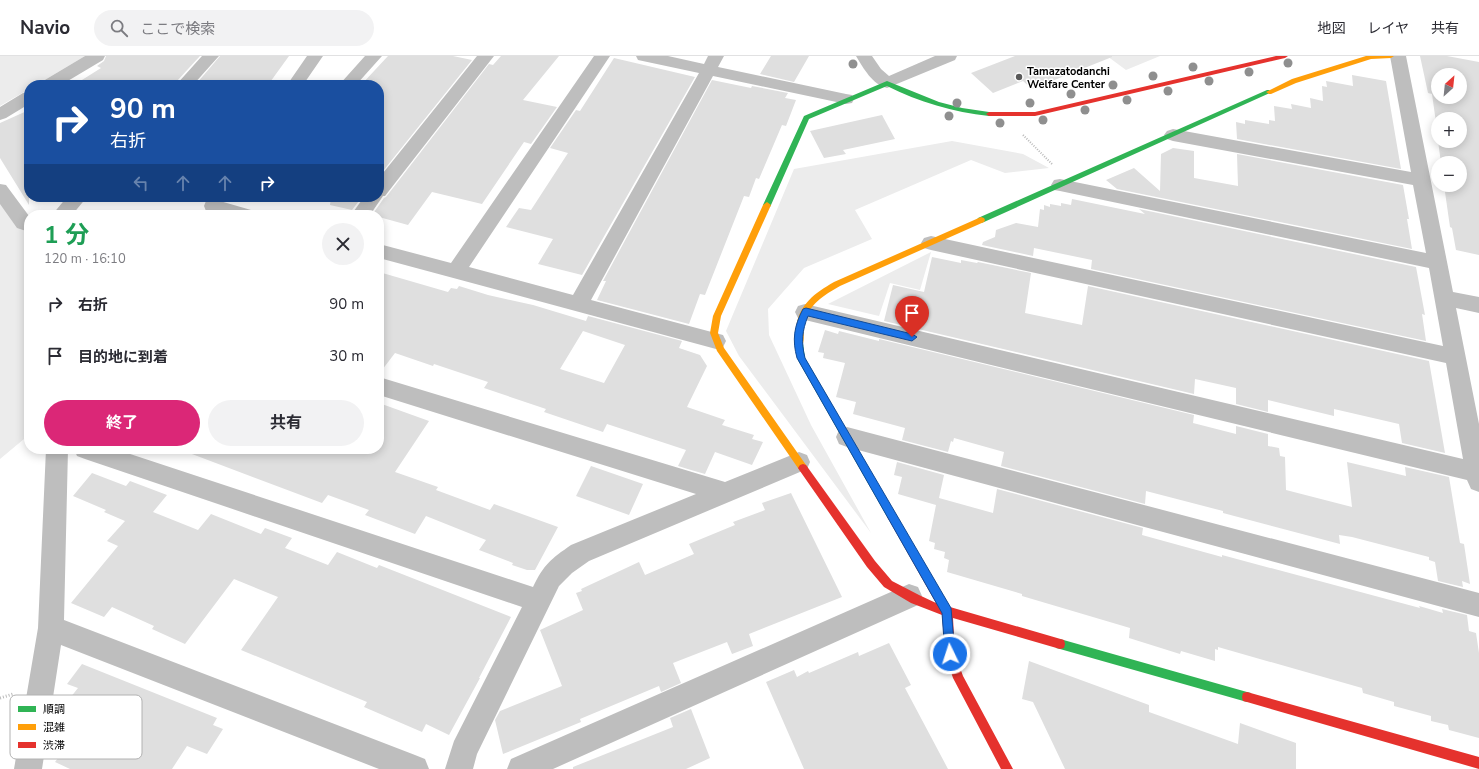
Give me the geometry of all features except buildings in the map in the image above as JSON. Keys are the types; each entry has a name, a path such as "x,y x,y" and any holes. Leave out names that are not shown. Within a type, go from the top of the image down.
{"street":[{"path":"57,80 97,56"},
{"path":"189,80 211,56"},
{"path":"298,80 315,56"},
{"path":"352,80 374,56"},
{"path":"384,185 486,56"},
{"path":"456,272 602,56"},
{"path":"644,56 712,63 846,99"},
{"path":"864,56 875,72 905,94 940,107 974,114 1005,116 1035,114 1285,56"},
{"path":"949,56 846,99 806,118 713,327 716,341 871,564 888,584 910,596 947,612 1479,763"},
{"path":"1007,769 958,678 950,654 947,612 801,358 798,346 798,329 811,301 822,292 1294,81 1370,57 1391,56"},
{"path":"806,312 1478,477 1398,56"},
{"path":"578,304 712,63"},
{"path":"0,114 24,100"},
{"path":"1173,135 1422,180"},
{"path":"1065,183 1438,263"},
{"path":"0,190 24,223"},
{"path":"66,210 73,202"},
{"path":"222,209 234,202"},
{"path":"364,210 370,202"},
{"path":"931,243 1456,357"},
{"path":"384,252 716,341"},
{"path":"1445,298 1479,305"},
{"path":"384,388 727,493"},
{"path":"847,437 1479,605"},
{"path":"40,695 51,628 57,454"},
{"path":"100,454 539,601"},
{"path":"459,769 464,751 550,578 563,564 580,553 799,462"},
{"path":"521,769 910,596"},
{"path":"51,628 415,769"},
{"path":"28,769 30,759"}],"path":[{"path":"1005,116 1065,183"}],"shaded area":[{"path":"0,56 85,56 44,80 24,80 24,92 0,106"},
{"path":"1107,56 1160,56 1126,70"},
{"path":"952,141 1023,154 1049,168 1005,173 971,160 855,210 872,239 804,268 768,309 769,335 811,425 871,533 739,356 726,331 794,169"},
{"path":"0,198 24,221 24,439 0,459"},
{"path":"931,252 920,290 890,283 879,316 828,304"}],"traffic: fast":[{"path":"767,205 806,118 887,83 936,104 975,113 989,114"},
{"path":"981,220 1269,92"},
{"path":"799,344 801,358 892,517"},
{"path":"1060,644 1247,697"}],"traffic: slow":[{"path":"1269,92 1294,81 1370,57 1391,56"},
{"path":"767,205 717,316 714,333 720,349 803,468"},
{"path":"799,344 799,332 803,314 812,301 819,295 837,284 981,220"}],"traffic: jam":[{"path":"989,114 1035,114 1285,56"},
{"path":"803,468 871,564 888,584 915,599 938,609 1060,644"},
{"path":"892,517 947,612 950,654 958,678 1007,769"},
{"path":"1247,697 1479,763"}],"place":[{"name":"Tamazatodanchi Welfare Center","path":"1019,77"}],"route":[{"path":"912,337 806,312 798,329 798,346 801,358 947,612 950,654"}]}
